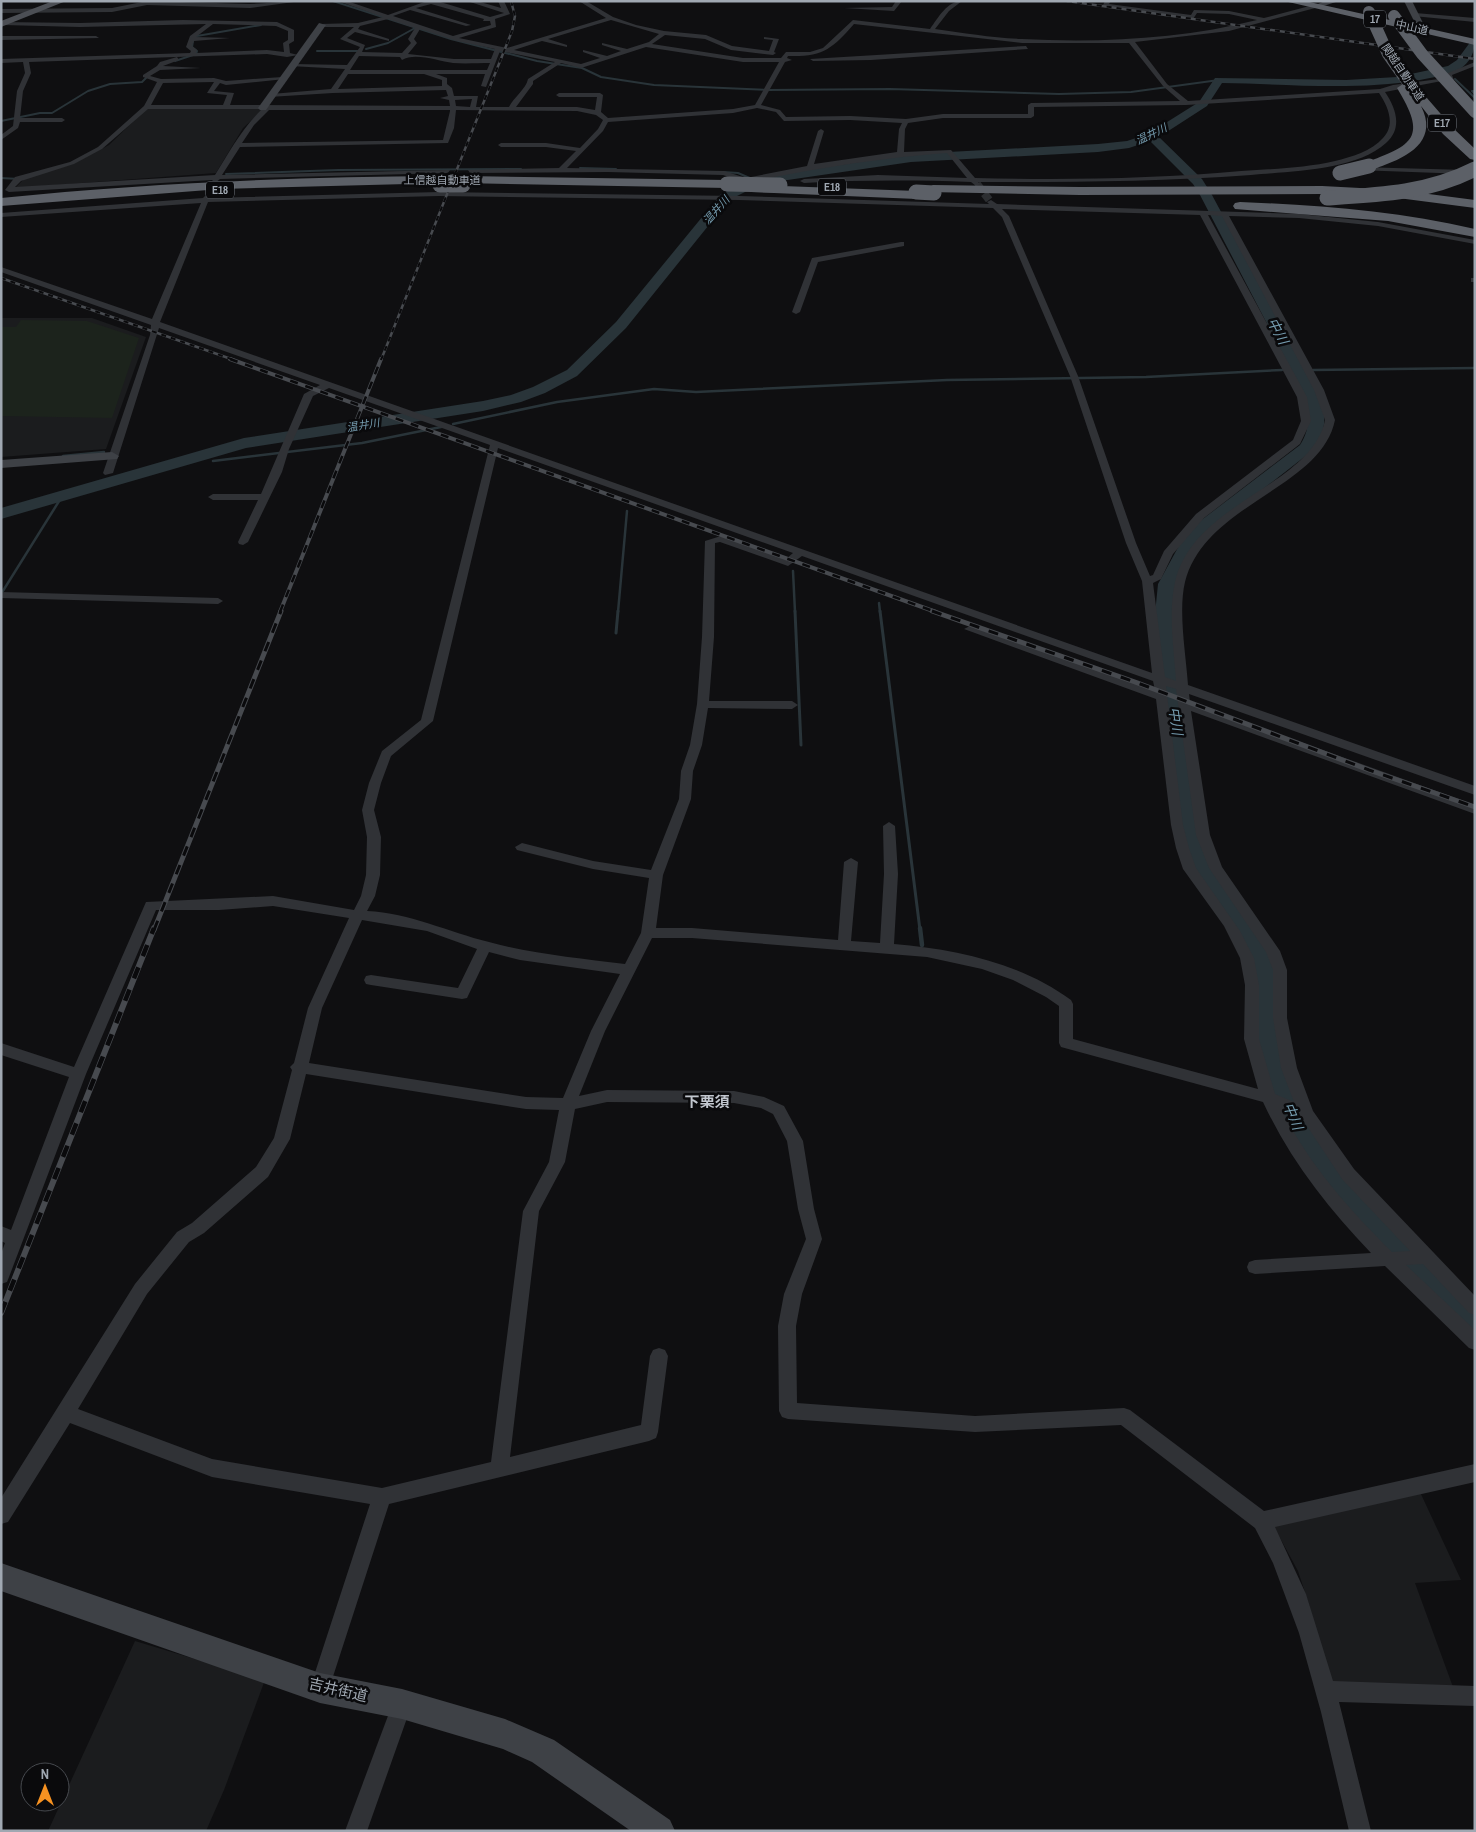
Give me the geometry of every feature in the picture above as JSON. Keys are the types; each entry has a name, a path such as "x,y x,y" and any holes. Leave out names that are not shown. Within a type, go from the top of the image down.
{"highway":[{"name":"中山道","path":"1289,1 1475,42"},
{"name":"関越自動車道","path":"1365,1 1379,9 1401,54 1425,87 1475,141"},
{"name":"関越自動車道","path":"1379,9 1374,26 1407,88 1475,156"},
{"path":"1379,9 1394,16 1422,54 1475,112"},
{"path":"925,191 1196,185 1282,180 1340,173 1369,166 1398,154 1415,141 1419,134 1420,120 1407,88"},
{"path":"925,191 1215,200 1327,198 1387,194 1422,188 1452,180 1475,170"},
{"name":"上信越自動車道","path":"1,206 194,191 443,179"},
{"name":"上信越自動車道","path":"3,196 34,198 239,184 443,179 717,192 756,189 925,191"},
{"name":"上信越自動車道","path":"717,192 780,185 925,191"},
{"path":"925,191 1320,189 1394,193 1475,204"},
{"path":"925,191 1309,209 1405,219 1475,233"}],"main road":[{"path":"2,21 62,1"}],"street":[{"path":"287,55 286,43 291,41 291,30 273,24 80,25 2,21 4,11 120,10 147,4 226,5 298,1"},
{"path":"341,1 386,18 456,39 558,63 582,66 646,45 664,33"},
{"path":"414,1 424,4"},
{"path":"470,1 506,11"},
{"path":"501,1 506,11"},
{"path":"582,1 611,18 634,26 664,33 706,37 731,48 785,57 988,51 1061,44 1065,42"},
{"path":"851,1 845,13 852,22 995,39 1065,42 1131,41 1229,29 1335,1"},
{"path":"847,8 894,9 899,1"},
{"path":"931,31 947,10 959,1"},
{"path":"1108,1 1106,5 1193,17 1194,12 1209,10 1246,15 1264,20"},
{"path":"1408,1 1422,29"},
{"path":"333,91 363,46 343,39 356,28 409,8 432,2 492,19 494,26 456,39"},
{"path":"222,11 226,5"},
{"path":"409,8 468,25"},
{"path":"439,33 507,14 506,11"},
{"path":"1415,15 1474,20"},
{"path":"193,55 195,52 189,47 191,39 199,30 212,23 218,17"},
{"path":"508,51 611,18"},
{"path":"373,22 389,28"},
{"path":"646,45 742,60 812,56 822,53 847,30 852,22"},
{"path":"216,179 251,124 265,108 282,79 303,55 322,25 356,28 387,40"},
{"path":"404,28 415,27"},
{"path":"271,96 378,94 386,90 393,82 404,54 414,44 411,38 415,27"},
{"path":"1,38 96,38 92,44"},
{"path":"207,38 193,55 162,63 159,68 145,76 161,80 218,81 226,83 282,79"},
{"path":"191,39 227,38"},
{"path":"766,38 776,39 770,53"},
{"path":"451,54 456,39"},
{"path":"542,39 565,46"},
{"path":"1131,41 1166,85 1186,103"},
{"path":"604,44 627,51"},
{"path":"484,86 498,49"},
{"path":"84,58 88,51"},
{"path":"585,51 608,58"},
{"path":"1,61 267,52 303,55"},
{"path":"359,54 451,54 492,67"},
{"path":"756,106 785,57"},
{"path":"1,138 16,127 20,91 28,73 26,60"},
{"path":"512,108 517,98 530,84 530,80 558,63"},
{"path":"3,196 18,179 72,163 100,148 141,110 147,107 577,109 598,113 606,120 733,110 756,106 778,111 784,119 850,118 906,121 943,116 1031,116 1031,105 1186,103 1381,91 1393,87 1441,81 1465,66 1475,64"},
{"path":"293,66 396,73 453,72 492,67"},
{"path":"159,68 198,68"},
{"path":"427,72 445,79"},
{"path":"236,146 446,142 454,123 454,109 450,92 444,84 445,79 453,72"},
{"path":"1448,76 1475,103"},
{"path":"147,107 161,80"},
{"path":"218,81 210,93 231,93 226,107"},
{"path":"156,90 166,90"},
{"path":"303,95 333,91 473,91"},
{"path":"1,215 206,198 717,192 737,198 925,191 975,182 1187,177 1291,169 1354,157 1379,145 1389,136 1395,119 1393,110 1381,91"},
{"path":"433,98 450,92 476,97 472,109"},
{"path":"374,109 378,94"},
{"path":"303,95 303,101 307,109"},
{"path":"559,95 600,96 598,113"},
{"path":"18,120 62,120"},
{"path":"561,170 602,130 606,120"},
{"path":"900,154 902,129 906,121"},
{"path":"810,168 821,131"},
{"path":"500,145 546,145 582,150"},
{"path":"717,192 744,180 810,168 900,154 949,152 975,182"},
{"path":"1320,165 1381,170 1475,170"},
{"path":"466,179 561,170 724,173 744,180"},
{"path":"804,181 863,176 925,191 992,203 1299,216 1378,224 1475,242"},
{"path":"3,196 216,179 443,179"},
{"path":"108,473 112,456 154,335 155,323 206,198"},
{"path":"992,203 1004,216 1074,377 1131,543 1147,581 1178,825 1183,850 1190,868 1235,932 1248,958 1253,986 1251,1034 1269,1098 1312,1175 1349,1218 1475,1342"},
{"path":"1147,581 1157,577 1168,552 1200,516 1289,449 1307,430 1307,413 1302,397 1252,298 1204,213"},
{"path":"1222,213 1326,406 1330,420 1321,444 1308,460 1222,520 1192,554 1180,582 1178,612 1182,688 1186,705 1203,835 1216,868 1273,951 1280,970 1280,1018 1289,1068 1306,1113 1348,1174 1475,1308"},
{"path":"796,312 815,260 901,244"},
{"path":"1,269 1475,791"},
{"path":"1252,298 1268,298"},
{"path":"243,542 309,394 330,384"},
{"path":"1307,430 1326,430"},
{"path":"1,1515 66,1413 141,1289 183,1237 198,1228 262,1172 282,1139 298,1067 315,1008 346,936 368,896 373,875 374,837 368,810 376,782 386,754 427,721 494,443"},
{"path":"1,464 112,456"},
{"path":"213,497 264,497"},
{"path":"499,1469 531,1211 557,1162 568,1104 614,996 630,970 648,933 656,875 685,799 687,771 696,745 703,704 708,636 710,541 721,539 788,563 801,551"},
{"path":"1,595 218,600"},
{"path":"970,629 1162,697"},
{"path":"703,704 792,705"},
{"path":"1186,705 1475,810"},
{"path":"887,950 891,874 889,826"},
{"path":"522,847 593,865 656,875"},
{"path":"844,947 851,862"},
{"path":"1,1277 78,1074 151,905 219,905 273,901 358,916 376,916 429,927 485,946 520,954 630,970"},
{"path":"648,933 692,934 927,952 965,960 1022,977 1046,988 1066,1004 1066,1043 1269,1098 1306,1113"},
{"path":"371,980 462,994 485,946"},
{"path":"1,1049 78,1074"},
{"path":"298,1067 526,1104 568,1104 607,1096 734,1097 764,1103 780,1110 795,1141 806,1209 814,1239 793,1294 787,1326 788,1411 976,1424 1124,1416 1262,1521 1276,1546 1299,1597 1360,1831"},
{"path":"1,1233 16,1241"},
{"path":"1255,1268 1388,1257 1424,1256"},
{"path":"66,1413 212,1468 382,1497 649,1432 658,1356"},
{"path":"1262,1521 1475,1473"},
{"path":"320,1688 382,1497"},
{"name":"吉井街道","path":"2,1580 320,1688 402,1704 466,1721 505,1734 543,1751 659,1831"},
{"path":"1324,1691 1475,1696"},
{"path":"356,1831 402,1704"}],"shaded area":[{"path":"146,109 264,109 243,128 216,173 15,188 25,178 73,164 109,145"},
{"path":"1,318 92,318 146,337 106,449 1,457"},
{"path":"21,320 87,321 139,338 112,418 1,416 1,327 16,327"},
{"path":"1420,1492 1461,1580 1415,1583 1453,1687 1331,1685 1298,1571 1273,1525"},
{"path":"135,1641 265,1680 224,1790 206,1831 48,1831 57,1812 70,1812 70,1783"}],"waterway":[{"path":"333,1 451,39 537,61 582,68 601,77 654,85 768,90 890,89 1059,94 1131,92 1219,80"},
{"path":"197,36 261,25"},
{"path":"366,49 388,43 415,28"},
{"path":"175,61 196,54 197,51 192,47 193,41"},
{"name":"温井川","path":"1152,136 1203,104 1219,80 1321,83 1397,80 1435,74 1451,69 1461,62 1475,43"},
{"path":"317,51 358,51"},
{"path":"1,121 40,113 52,113 88,91 110,84 142,82 148,76"},
{"path":"1455,79 1475,98"},
{"path":"1475,91 1472,91 1475,94"},
{"name":"温井川","path":"1,514 244,443 483,406 515,399 539,390 572,373 621,325 725,197 758,181 911,158 1098,148 1129,144 1152,136"},
{"name":"中川","path":"1152,136 1198,182 1206,195 1307,387 1314,404 1317,422 1316,430 1306,448 1193,535 1167,584 1165,614 1167,657 1193,841 1206,873 1255,940 1259,950 1272,1057 1292,1122 1322,1168 1358,1211 1475,1325"},
{"path":"580,168 616,169"},
{"path":"226,174 338,170 521,169"},
{"path":"723,172 738,173 752,179"},
{"path":"1,178 19,179"},
{"path":"1313,370 1475,368"},
{"path":"453,424 557,402 654,389 696,392 947,380 1146,377 1282,370"},
{"name":"中川","path":"1291,370 1305,370"},
{"path":"213,461 362,443 441,427"},
{"path":"63,456 104,452"},
{"path":"1,594 61,498"},
{"path":"618,612 627,511"},
{"path":"793,571 795,612"},
{"path":"879,603 880,612"},
{"path":"616,633 618,611"},
{"path":"795,611 801,745"},
{"path":"880,611 920,930"},
{"path":"920,928 922,945"}],"tunnel":[{"path":"977,184 990,201"}],"railway":[{"path":"381,360 512,31 515,16 511,1"},
{"path":"1067,1 1475,59"},
{"path":"1,278 234,360"},
{"path":"230,359 362,406"},
{"path":"362,406 381,359"},
{"path":"280,612 362,406"},
{"path":"362,406 936,612"},
{"path":"154,930 281,611"},
{"path":"932,611 1135,682 1369,770 1475,807"},
{"path":"1,1313 154,928"}],"district":[{"name":"下栗須","path":"707,1102"}]}
